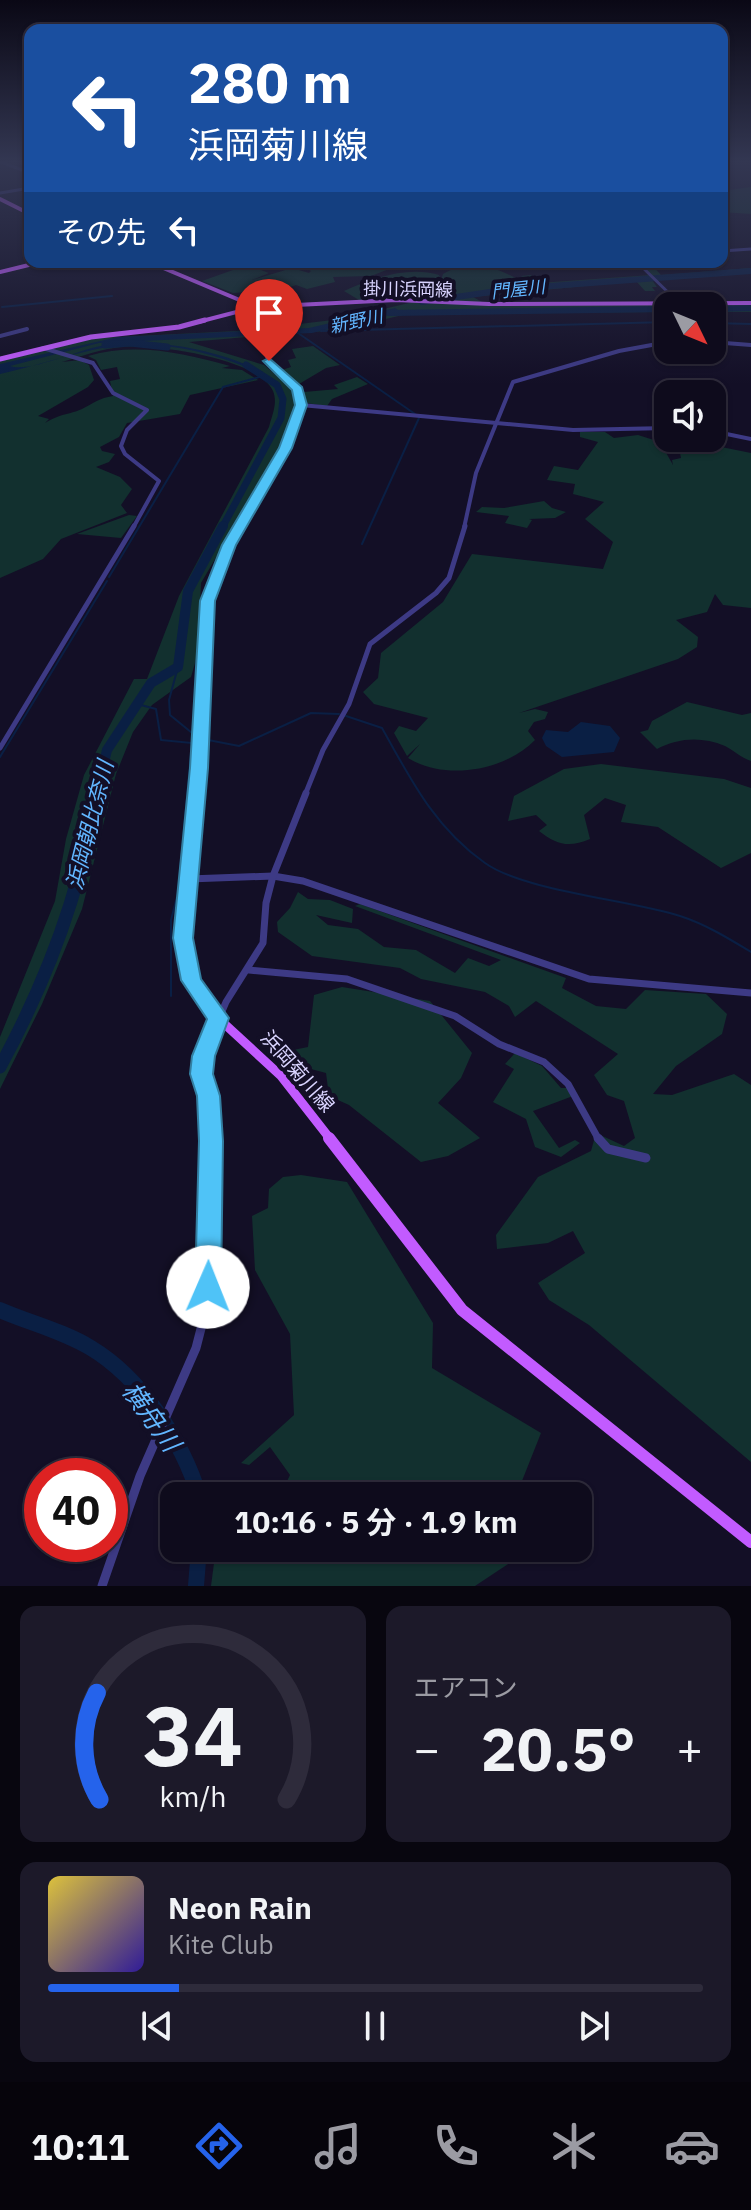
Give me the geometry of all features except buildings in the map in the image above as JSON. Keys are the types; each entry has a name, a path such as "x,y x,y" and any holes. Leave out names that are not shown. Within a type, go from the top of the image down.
{"main road":[{"path":"0,272 24,266"},
{"name":"掛川浜岡線","path":"163,268 256,307"},
{"name":"掛川浜岡線","path":"0,359 104,335 179,327 256,307 415,302 654,304"},
{"name":"掛川浜岡線","path":"726,303 751,303"},
{"path":"256,307 269,361 298,389 301,405"},
{"name":"浜岡菊川線","path":"301,405 285,448 223,557 208,601 183,938 187,970 218,1018 281,1076 475,1323 751,1542"}],"street":[{"path":"728,251 751,249"},
{"path":"643,268 667,292"},
{"path":"0,336 27,329"},
{"path":"726,343 751,345"},
{"path":"102,1586 155,1440 196,1348 204,1317 211,1141 208,1096 201,1074 203,1056 218,1018 263,943 266,903 273,876 323,750 349,704 364,652 436,593 449,578 468,517 476,473 510,385 524,377 654,345"},
{"path":"0,748 157,489 156,478 125,454 121,446 127,430 147,410 113,393 103,383 93,363 45,348"},
{"path":"301,405 573,430 654,428"},
{"path":"726,434 751,439"},
{"path":"189,879 273,876 320,885 478,943 589,979 751,993"},
{"path":"249,970 347,979 455,1016 499,1044 544,1062 568,1084 598,1139 608,1149 646,1158"}],"green space":[{"path":"239,268 255,268 269,273 252,280 292,268 311,271 306,268 391,268 371,276 333,277 335,282 307,289 296,285 281,290 233,293 202,281"},
{"path":"457,268 491,268 520,280 516,286 534,284 521,276 531,275 539,283 651,275 644,268 655,268 661,275 751,268 751,273 652,280 657,287 652,287 655,291 645,291 636,281 473,297 484,303 432,304 654,305 654,312 407,314 356,326 357,329 268,335 266,328 341,319 409,303 417,299 359,300 344,291 403,273 439,275 441,280 443,274"},
{"path":"726,305 751,305 751,312 726,312"},
{"path":"256,330 258,336 189,342 264,365 295,391 298,406 288,435 201,583 198,653 191,677 152,705 133,732 116,774 82,909 42,1004 0,1089 0,1037 55,901 66,839 84,775 134,679 147,679 179,596 269,427 275,400 273,391 264,380 248,370 180,351 122,347 62,362 80,360 89,365 94,380 88,387 38,416 49,419 45,423 113,396 110,381 120,379 117,367 101,370 96,360 88,356 106,352 142,350 177,353 230,366 222,368 242,370 258,380 190,395 180,414 127,423 119,437 100,447 102,451 115,454 109,462 96,467 120,477 132,489 121,505 127,513 61,539 43,559 0,578 0,361 96,338"},
{"path":"313,346 340,365 326,368 299,384 282,370 291,367 288,360 296,358 292,349"},
{"path":"357,377 368,384 332,399 327,406 306,403 304,392 338,389 334,385"},
{"path":"580,432 605,432 614,438 638,435 654,440 654,452 666,452 673,465 672,460 681,458 680,452 726,452 726,448 751,453 751,608 723,605 715,594 707,612 676,620 698,637 697,647 678,659 519,713 535,709 548,712 545,719 534,722 528,731 535,740 508,759 457,771 423,765 408,758 420,744 407,756 394,733 399,726 416,731 428,718 374,704 363,692 378,678 381,653 443,602 472,554 603,569 613,542 585,519 604,502 573,494 575,484 547,480 554,466 578,470 598,442 580,437"},
{"path":"544,501 552,508 566,512 555,518 529,519 532,520 527,528 505,523 509,516 476,512 482,507 504,508"},
{"path":"129,515 137,516 121,538 77,534"},
{"path":"687,702 742,715 751,713 751,761 725,746 707,741 673,742 657,749 640,732 648,730 652,721"},
{"path":"601,764 724,779 751,788 751,853 721,868 658,827 621,822 626,805 605,798 584,815 590,839 576,844 563,844 545,836 539,831 547,825 536,815 508,821 514,796 564,769"},
{"path":"298,892 308,899 330,900 353,909 352,923 316,915 328,925 358,929 384,947 416,950 455,973 468,958 489,966 501,960 355,906 360,904 566,978 562,988 596,1006 626,1009 645,990 706,994 727,1014 722,1034 676,1066 653,1094 672,1095 734,1074 751,1085 751,1462 589,1325 549,1300 538,1283 585,1253 573,1231 548,1243 497,1249 496,1235 538,1177 591,1151 596,1133 624,1146 635,1138 624,1101 607,1095 594,1075 618,1054 536,1001 515,1017 509,1006 485,992 421,979 400,968 312,956 278,932 277,922 290,908"},
{"path":"342,987 430,1001 472,1053 461,1078 438,1103 480,1138 448,1156 421,1162 349,1105 329,1096 326,1073 296,1065 293,1050 308,1047 314,995"},
{"path":"515,1053 542,1066 561,1088 569,1088 573,1096 533,1111 559,1148 575,1140 580,1143 561,1157 535,1147 526,1119 493,1102 514,1069 505,1064"},
{"path":"301,1175 347,1182 433,1323 432,1368 541,1433 522,1482 287,1482 290,1475 270,1447 249,1465 241,1463 294,1415 290,1334 255,1270 252,1216 268,1208 269,1189 283,1177"},
{"path":"214,1562 511,1562 475,1586 211,1586"}],"water":[{"path":"395,308 401,312 312,333 99,343 10,366 36,365 0,374 0,364 118,337 309,328"},
{"path":"166,344 226,357 263,372 204,353 165,346 108,347 60,358 106,345"},
{"path":"581,722 610,726 620,738 614,752 562,757 546,746 542,738 546,730 568,732"}],"waterway":[{"name":"門屋川","path":"422,302 511,289 751,271"},
{"path":"2,307 112,296"},
{"name":"新野川","path":"726,309 751,308"},
{"name":"新野川","path":"389,313 654,309"},
{"path":"321,331 654,322"},
{"path":"726,323 751,324"},
{"path":"298,333 415,414"},
{"name":"浜岡朝比奈川","path":"105,345 130,343 167,347"},
{"name":"浜岡朝比奈川","path":"222,528 281,418 283,399 277,385 246,365"},
{"path":"109,577 223,387 263,376"},
{"path":"362,544 419,418"},
{"name":"浜岡朝比奈川","path":"96,795 107,750 151,683 178,667 188,591 223,526"},
{"path":"0,757 107,581"},
{"path":"178,667 169,700 170,715 197,737"},
{"path":"137,704 156,709 161,740 192,743 178,893 171,920 171,996"},
{"path":"203,739 239,746 311,713 339,714"},
{"path":"346,716 382,728 438,819 485,863 525,881 680,916 751,952"},
{"name":"浜岡朝比奈川","path":"0,1067 32,1002 60,934 82,864 96,793"},
{"name":"横舟川","path":"0,1310 80,1342 127,1376 171,1433 194,1482"},
{"name":"横舟川","path":"196,1586 198,1562"}],"route":[{"path":"208,1287 211,1141 208,1096 201,1074 203,1056 218,1018 191,980 183,938 199,768 208,601 229,545 285,448 301,405 298,389 269,361"}]}
